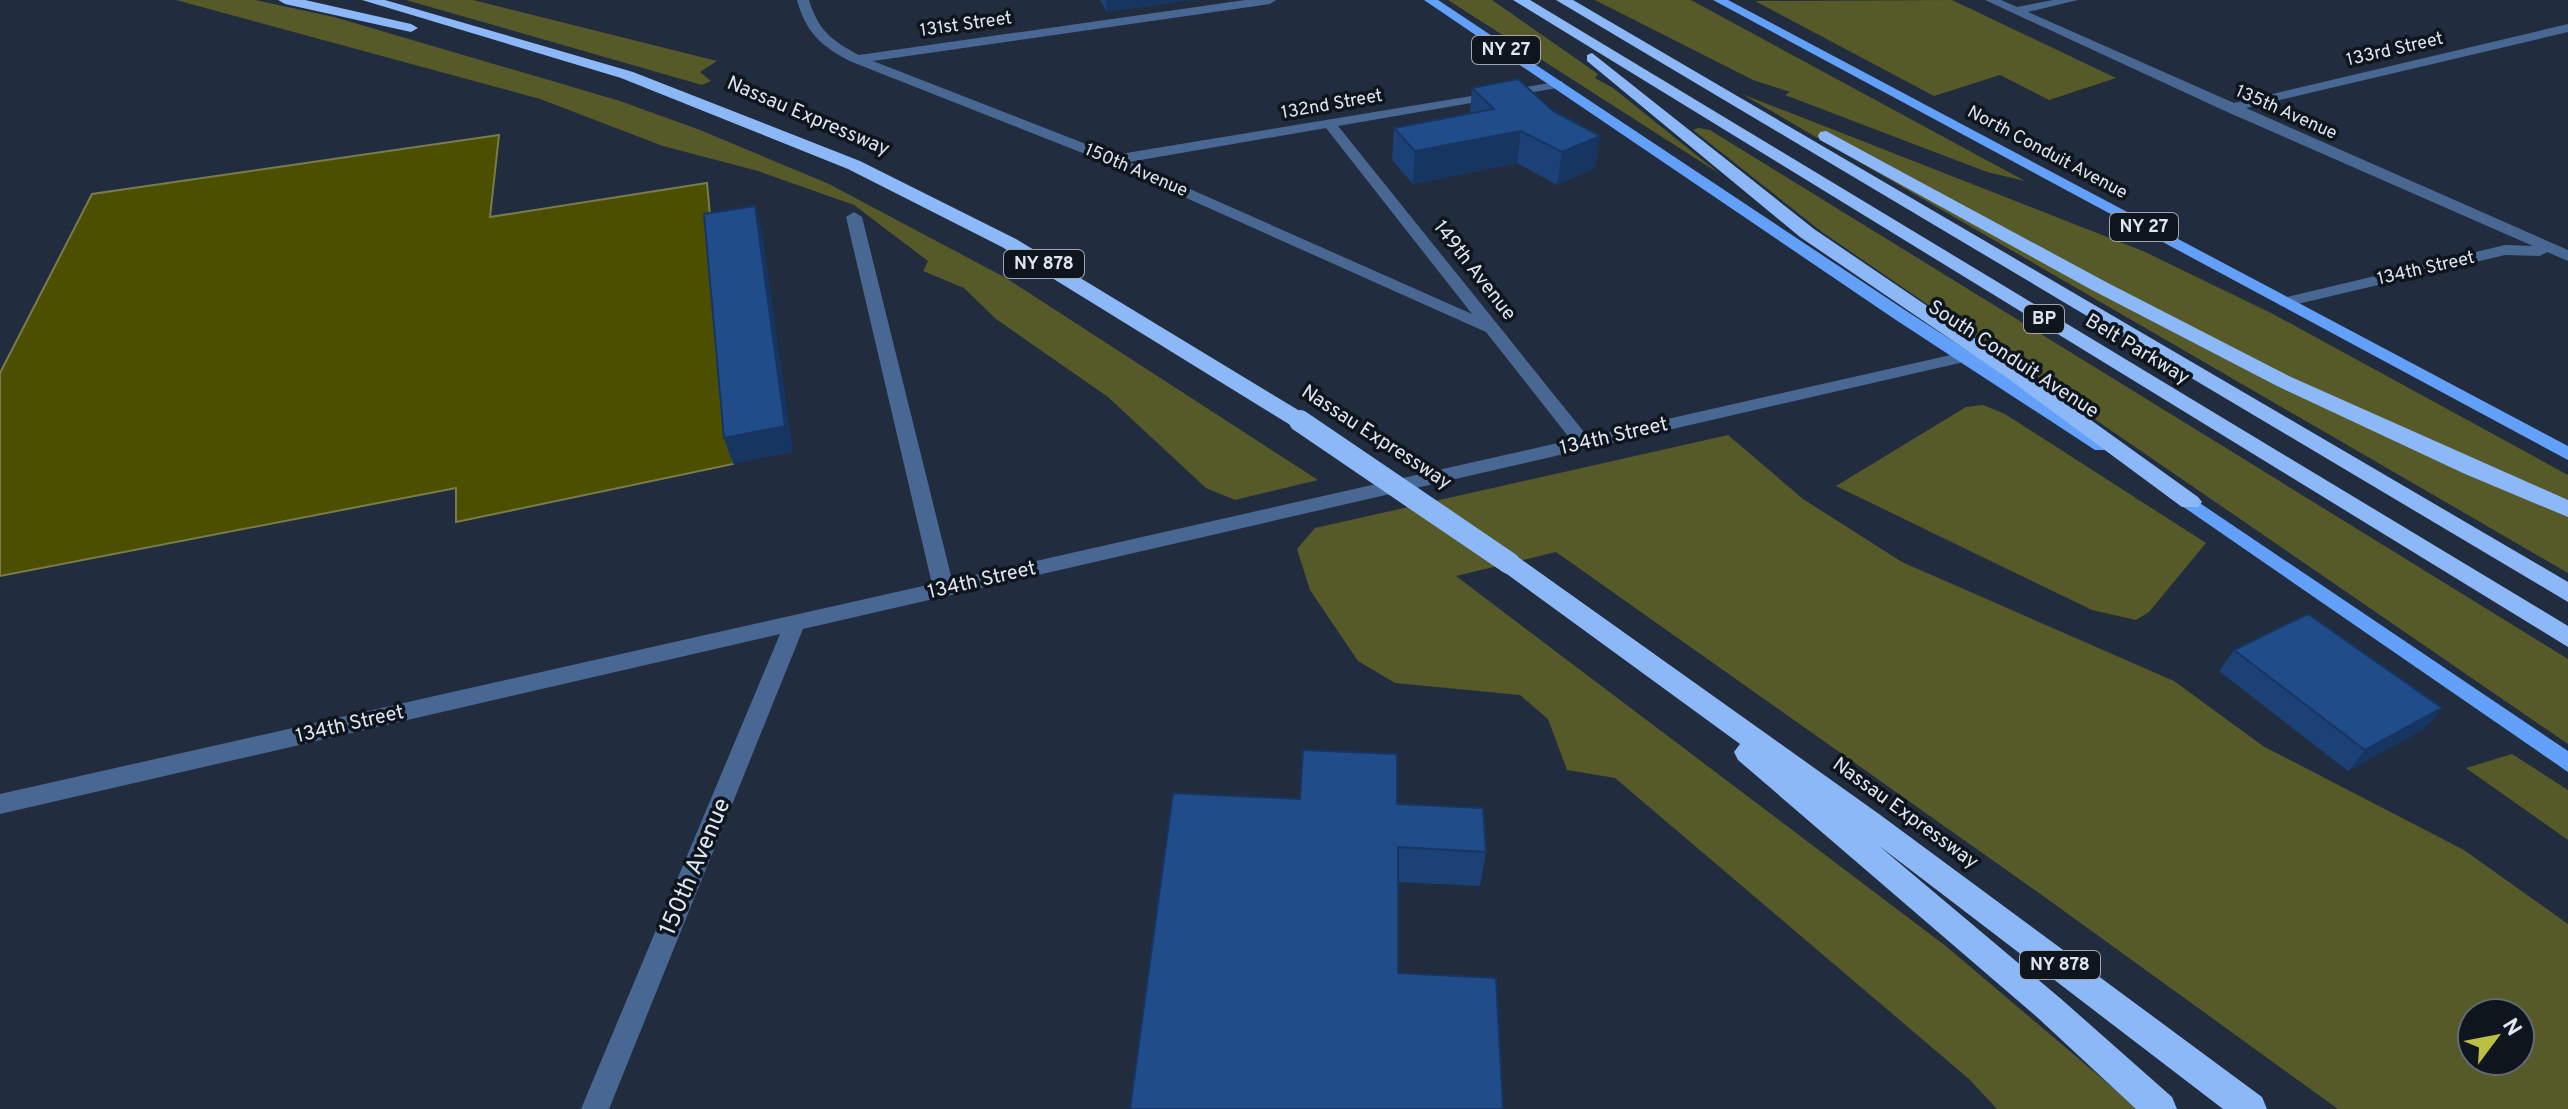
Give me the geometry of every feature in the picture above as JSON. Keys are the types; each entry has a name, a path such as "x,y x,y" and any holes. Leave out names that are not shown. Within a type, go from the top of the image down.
{"highway":[{"path":"285,0 467,42 775,132"},
{"name":"Nassau Expressway","path":"369,0 627,75 775,132 884,179 1009,243 1300,421 1608,632 1869,822 2250,1109"},
{"path":"1519,0 1807,233 2013,373 2190,502"},
{"name":"Belt Parkway","path":"1519,0 2568,638"},
{"name":"Belt Parkway","path":"1563,0 2568,593"},
{"path":"1588,0 1925,192 2118,295 2365,419 2568,509"},
{"path":"1608,632 2037,998 2160,1109"}],"main road":[{"name":"South Conduit Avenue","path":"1430,0 1964,357 2190,502 2568,763"},
{"name":"North Conduit Avenue","path":"1719,0 2568,454"}],"street":[{"name":"150th Avenue","path":"803,0 809,25 822,42 857,59 1113,160 1490,328"},
{"name":"131st Street","path":"857,59 1270,0"},
{"name":"135th Avenue","path":"1991,0 2566,255"},
{"path":"2015,11 2072,0"},
{"name":"133rd Street","path":"2230,108 2568,28"},
{"name":"132nd Street","path":"1113,160 1557,84"},
{"name":"149th Avenue","path":"1330,124 1584,444"},
{"path":"854,217 944,590"},
{"name":"134th Street","path":"2285,302 2505,250 2566,255"},
{"name":"134th Street","path":"0,804 1964,357"},
{"name":"150th Avenue","path":"595,1109 795,624"}],"green space":[{"path":"176,0 255,0 334,17 620,101 700,130 829,184 1006,278 1318,480 1235,500 1206,488 1108,397 996,319 964,288 923,271 928,261 854,205 758,171 663,146 540,99"},
{"path":"406,0 473,0 717,61 700,72 711,81 702,85"},
{"path":"1448,0 1492,0 1598,74 1595,78 1613,88 1720,174"},
{"path":"1595,0 1691,0 2025,181 1987,172 1785,95 1790,92 1753,80"},
{"path":"1952,0 2116,78 2049,100 2000,75 1934,96 1755,1"},
{"path":"1742,94 2143,251 2273,314 2568,475 2568,573"},
{"path":"1693,130 1710,130 2568,659 2568,744 1822,232"},
{"path":"1983,405 2005,414 2206,543 2149,612 2136,620 2092,610 1836,486 1966,407"},
{"path":"1728,435 1803,499 1902,562 2174,681 2263,746 2464,850 2568,924 2568,1109 2338,1109 2039,893 1556,552 1456,576 1947,947 2138,1109 1997,1109 1969,1079 1615,778 1567,770 1548,719 1520,695 1395,683 1358,661 1310,590 1297,549 1315,528"},
{"path":"2512,754 2568,790 2568,840 2466,768"}],"shaded area":[{"path":"499,135 490,217 707,183 733,464 456,522 456,488 0,576 0,373 92,194"}],"building":[{"path":"1518,79 1553,111 1600,136 1562,152 1521,131 1415,151 1394,128 1494,109 1472,88"},
{"path":"755,206 785,426 724,438 704,214"},
{"path":"2308,614 2442,708 2365,750 2234,650"},
{"path":"1303,750 1397,754 1397,804 1483,808 1486,852 1398,847 1398,973 1496,978 1503,1109 1130,1109 1173,793 1300,799"}]}
